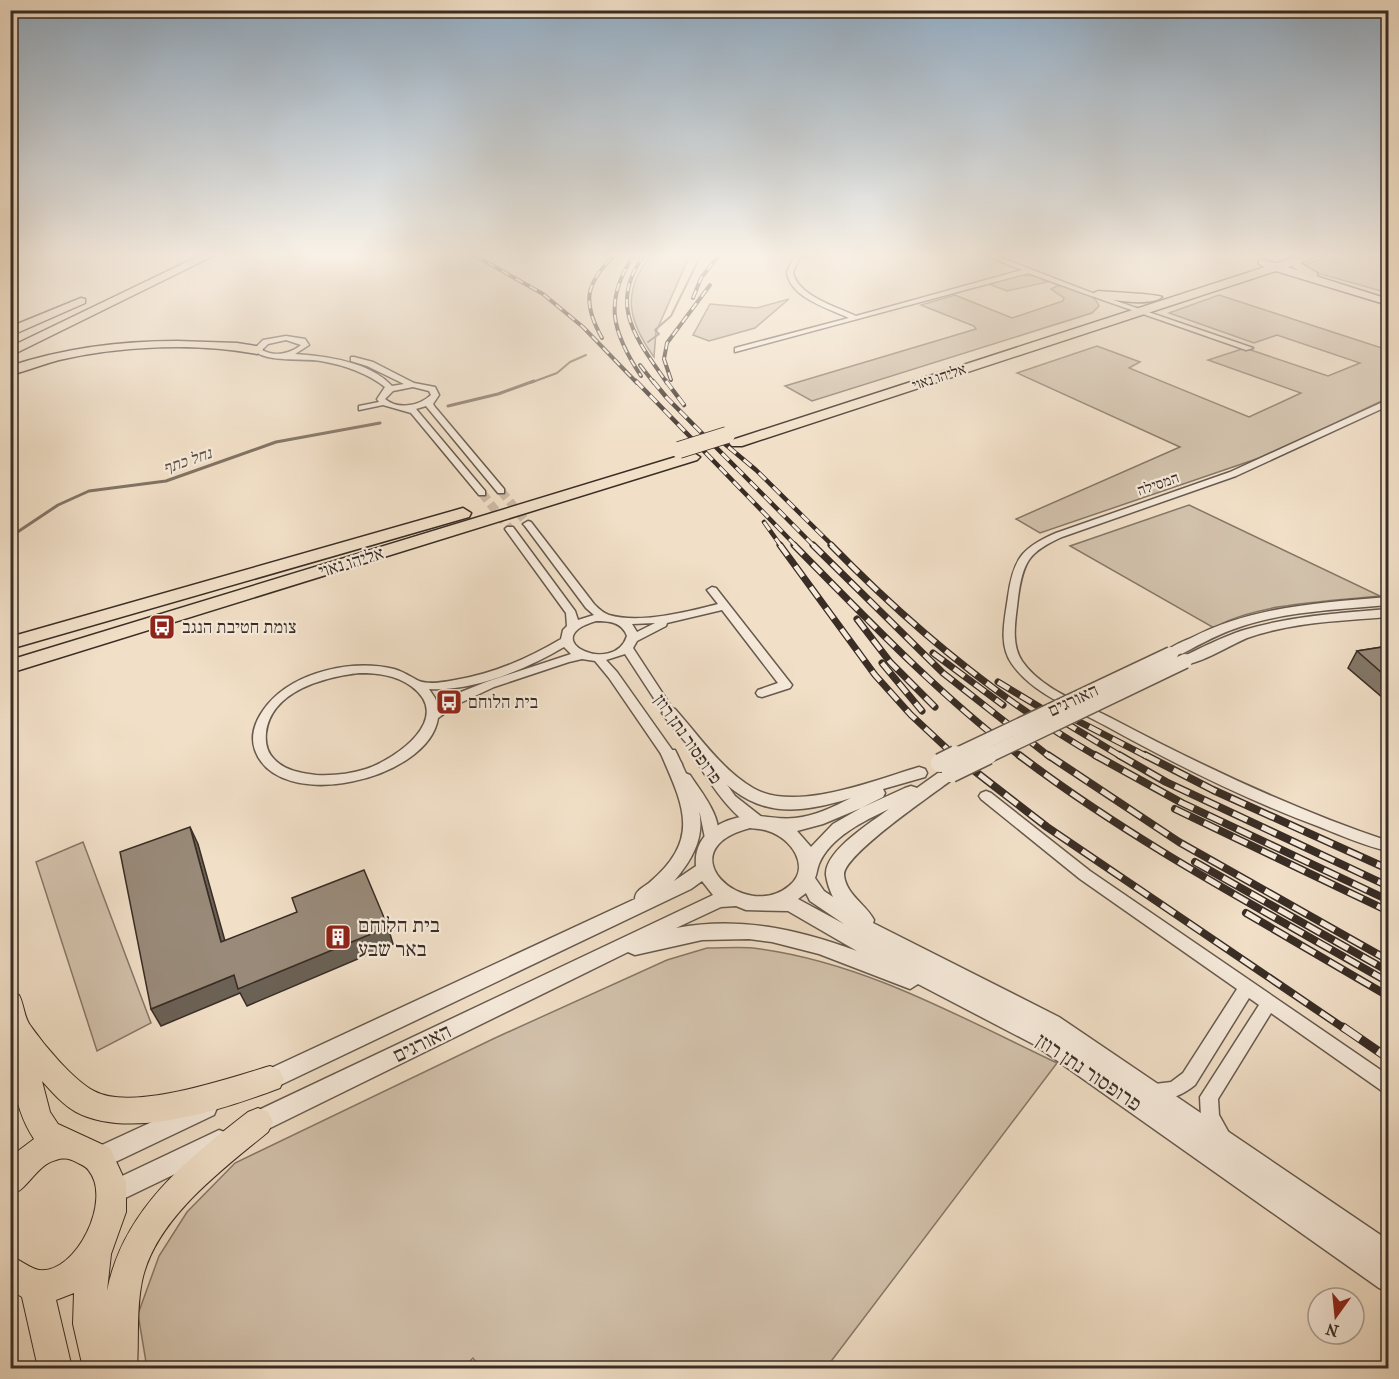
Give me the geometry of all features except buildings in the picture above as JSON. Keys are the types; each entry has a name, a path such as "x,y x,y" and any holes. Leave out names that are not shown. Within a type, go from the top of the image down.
{"highway":[{"path":"10,332 40,319"},
{"path":"10,340 57,319"},
{"path":"10,352 77,319"},
{"name":"אליהו נאוי","path":"732,439 1088,319"},
{"name":"אליהו נאוי","path":"732,439 1101,319"},
{"path":"10,371 54,357 133,344 228,346 257,350"},
{"path":"686,453 732,439"},
{"name":"אליהו נאוי","path":"10,641 686,453"},
{"name":"אליהו נאוי","path":"10,667 686,453"},
{"path":"10,678 49,655 75,647"}],"main road":[{"path":"14,1016 70,1090 87,1102 106,1109 127,1112 169,1106 270,1079"},
{"path":"14,1016 37,1118 48,1134 66,1143 86,1148 99,1158 111,1183 112,1210 107,1228 88,1263 67,1280 43,1287 23,1278"},
{"path":"120,1368 123,1297 129,1268 146,1234 170,1199 193,1174 258,1122"},
{"path":"10,1181 24,1164 44,1149 66,1143"},
{"path":"95,1252 90,1324 100,1368"},
{"path":"23,1278 45,1320 55,1368"}],"street":[{"path":"738,350 850,319"},
{"path":"1168,319 1249,348"},
{"path":"383,403 381,399 389,387 354,366 305,356 263,354 257,350 261,344 279,339 298,339 317,351 364,361 413,385 432,389 435,392 429,405 431,408 501,491"},
{"path":"276,356 295,352 305,345"},
{"path":"386,392 398,387 413,385"},
{"path":"396,408 421,405 433,399"},
{"path":"362,408 383,403 414,411 482,493"},
{"name":"המסילה","path":"1389,403 1261,463 1059,535 1036,546 1023,557 1016,571 1010,646 1020,667 1047,689 1200,771 1280,807 1389,846"},
{"path":"528,524 590,606 603,617"},
{"path":"510,529 571,613 573,626"},
{"path":"712,590 786,685 762,693"},
{"name":"האורגים","path":"1178,657 1214,631 1264,616 1300,609 1389,601"},
{"path":"581,656 570,650 565,641 567,633 573,626 587,619 603,617 621,621 674,619 724,606"},
{"name":"האורגים","path":"807,872 823,843 841,828 945,771 1178,657 1271,627 1309,620 1389,613"},
{"path":"432,716 460,697 481,688 566,659 614,655 674,619"},
{"path":"621,621 631,631 630,644"},
{"path":"420,685 430,699 432,716 424,735 407,753 382,767 349,778 313,779 288,774 270,763 261,748 260,732 267,714 291,691 313,680 350,670 375,669 397,673 420,685 439,687 465,682 536,657 565,641"},
{"name":"פרופסור נתן רוזן","path":"630,644 670,713 729,799 749,817 763,822"},
{"name":"פרופסור נתן רוזן","path":"598,658 613,675 669,754 705,809 711,826 711,839"},
{"path":"670,713 732,781 755,796 773,803 792,806 811,804 918,773"},
{"path":"606,921 654,890 671,873 688,843 692,831 690,803 669,754"},
{"path":"897,946 848,904 837,884 835,874 837,865 852,846 945,771"},
{"name":"האורגים","path":"763,822 790,825 814,822 918,773 945,771"},
{"path":"986,796 1084,875 1389,1085"},
{"path":"763,822 782,828 795,836 804,846 807,872 792,894 770,902 752,903 735,899 714,887 704,870 704,850 711,839 722,830 735,824 763,822"},
{"name":"האורגים","path":"99,1158 685,884 704,870"},
{"name":"פרופסור נתן רוזן","path":"807,872 817,896 832,908 897,946 1052,1024 1389,1254"},
{"name":"האורגים","path":"111,1193 702,908 719,900 735,899"},
{"name":"פרופסור נתן רוזן","path":"770,902 790,904 808,912 893,962 999,1014 1042,1038 1389,1279"},
{"path":"586,963 638,946 692,933 726,930 761,933 830,950 999,1014"},
{"path":"1150,1091 1168,1092 1177,1089 1189,1079 1247,987"},
{"path":"1230,1145 1210,1117 1209,1097 1269,1002"}],"shaded area":[{"path":"634,319 662,319 656,332 654,357 645,344"},
{"path":"702,319 765,319 755,328 709,341 693,335"},
{"path":"957,319 1072,319 812,401 785,386 976,329"},
{"path":"1187,319 1294,319 1388,350 1388,398 1268,455 1040,533 1016,519 1180,447 1017,373 1097,346 1140,362 1129,368 1249,417 1301,393 1208,360 1245,348 1328,376 1360,363 1277,335 1254,343"},
{"path":"1189,505 1380,596 1272,608 1251,613 1214,628 1070,546"},
{"path":"83,842 151,1023 97,1051 36,862"},
{"path":"707,948 753,948 833,965 910,993 1057,1063 826,1368 481,1368 473,1358 463,1368 147,1368 138,1314 159,1256 187,1212 235,1163 495,1038 667,960"}],"waterway":[{"name":"נחל כתף","path":"648,342 659,334 655,330 667,319"},
{"name":"נחל כתף","path":"530,383 557,373 570,362 586,355"},
{"name":"נחל כתף","path":"448,406 498,394 534,381"},
{"name":"נחל כתף","path":"10,537 58,505 89,491 166,481 276,442 380,423"}],"tunnel":[{"path":"501,491 528,524"},
{"path":"482,493 510,529"}],"railway":[{"path":"574,319 637,383"},
{"path":"593,319 602,338"},
{"path":"616,319 623,345 641,376"},
{"path":"630,319 637,337 667,383"},
{"path":"671,380 664,359 667,343 685,319"},
{"path":"640,365 654,383"},
{"path":"636,381 796,546"},
{"path":"653,381 667,398 813,545"},
{"path":"666,381 684,405"},
{"path":"713,434 756,470 833,546"},
{"path":"764,522 781,546"},
{"path":"780,545 875,675 911,715 956,757"},
{"path":"794,545 932,682 1021,757"},
{"path":"813,545 943,673 1050,757"},
{"path":"831,545 892,604 957,660 1026,711 1098,757"},
{"path":"857,619 890,662 935,707"},
{"path":"933,653 1003,705"},
{"path":"882,663 922,711"},
{"path":"998,682 1122,757"},
{"path":"1066,715 1148,757"},
{"path":"954,755 1047,827 1345,1029"},
{"path":"1019,755 1154,847 1388,982"},
{"path":"1048,755 1179,842 1388,960"},
{"path":"1095,755 1182,803 1388,900"},
{"path":"1119,755 1166,782 1388,886"},
{"path":"1145,755 1213,790 1388,869"},
{"path":"1175,809 1388,911"},
{"path":"1195,862 1388,971"},
{"path":"1246,913 1388,996"},
{"path":"1343,1027 1388,1058"}],"place":[{"name":"צומת חטיבת הנגב","path":"162,627"},
{"name":"בית הלוחם","path":"449,702"},
{"name":"בית הלוחם באר שבע","path":"338,937"}]}
